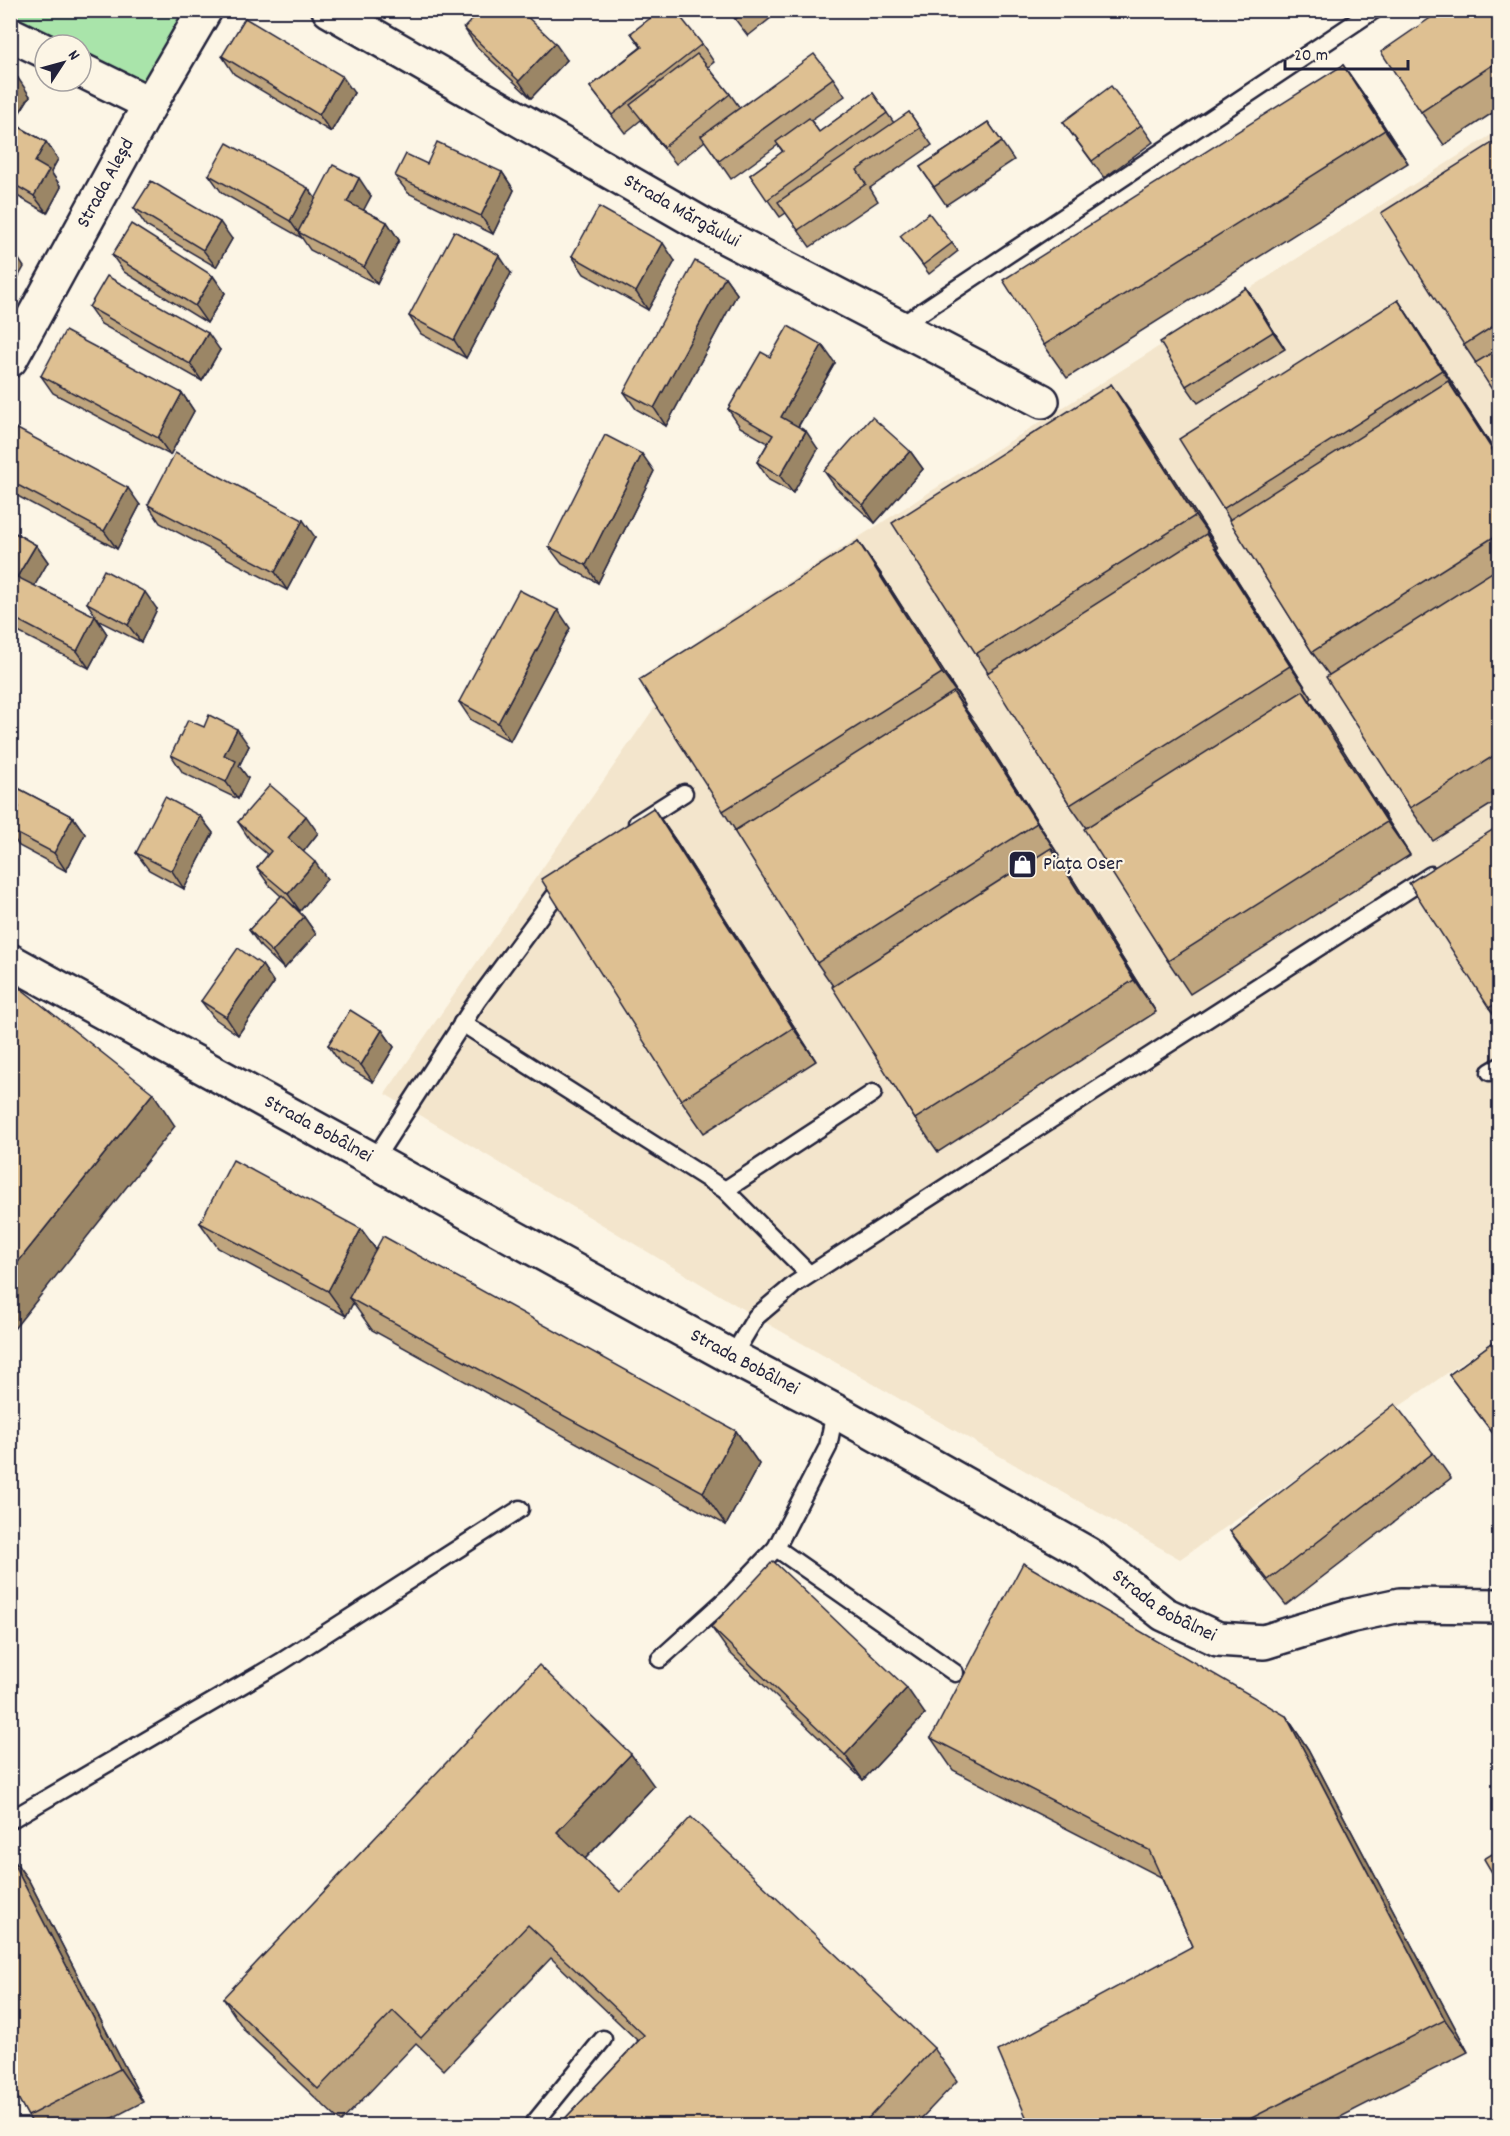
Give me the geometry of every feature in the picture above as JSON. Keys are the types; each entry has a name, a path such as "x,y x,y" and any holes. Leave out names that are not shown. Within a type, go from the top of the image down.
{"street":[{"name":"Strada Aleșd","path":"10,360 150,104 205,10"},
{"name":"Strada Mărgăului","path":"329,10 710,229 1042,401"},
{"path":"10,34 33,45"},
{"path":"93,76 150,104"},
{"name":"Strada Bobâlnei","path":"10,961 732,1357 835,1411 1088,1554 1164,1614 1218,1640 1264,1642 1349,1616 1400,1605 1500,1606"}],"lane":[{"path":"899,327 1374,10"},
{"path":"624,831 684,793"},
{"path":"374,1160 462,1023 578,865"},
{"path":"732,1357 756,1317 809,1274 1444,868"},
{"path":"462,1023 725,1190 809,1274"},
{"path":"725,1190 873,1093"},
{"path":"660,1659 739,1588 776,1548 828,1447 835,1411"},
{"path":"10,1820 281,1662 520,1509"},
{"path":"776,1548 955,1673"},
{"path":"532,2126 603,2039"}],"shaded area":[{"name":"Piața Oser","path":"1499,130 1499,1337 1180,1559 756,1317 385,1094 705,635"}],"green space":[{"path":"10,11 182,11 143,88 93,62 93,33 36,33 11,20"}],"building":[{"path":"481,10 520,10 555,43 519,81 464,28"},
{"path":"661,10 675,10 702,44 612,115 590,87 642,47 631,33"},
{"path":"729,10 746,10 736,19"},
{"path":"1442,10 1500,10 1500,60 1421,112 1381,52"},
{"path":"245,18 342,76 319,115 222,56"},
{"path":"697,54 730,94 664,147 630,105"},
{"path":"814,54 833,78 719,161 701,136"},
{"path":"1343,65 1385,130 1044,345 1003,280"},
{"path":"10,74 18,78 10,90"},
{"path":"1111,86 1141,125 1092,161 1063,122"},
{"path":"873,93 887,113 767,200 750,175 783,151 776,142 809,118 819,132"},
{"path":"909,112 920,128 857,170 866,184 798,230 778,202"},
{"path":"10,122 46,142 35,162 49,170 34,196 10,182"},
{"path":"988,122 1002,142 934,187 920,167"},
{"path":"1500,138 1500,322 1464,345 1381,213"},
{"path":"437,142 502,172 481,216 395,176 406,154 427,164"},
{"path":"227,143 308,188 290,221 209,175"},
{"path":"333,165 359,178 347,202 387,222 364,267 298,232"},
{"path":"151,181 220,222 203,250 134,208"},
{"path":"599,207 663,243 636,292 572,256"},
{"path":"929,213 952,243 923,265 900,236"},
{"path":"131,224 213,276 195,306 112,255"},
{"path":"454,231 499,255 454,340 409,316"},
{"path":"695,261 725,277 654,408 624,392"},
{"path":"107,276 208,333 190,364 89,307"},
{"path":"1246,288 1273,332 1186,386 1160,342"},
{"path":"1398,300 1442,370 1223,509 1179,439"},
{"path":"788,326 822,345 781,417 806,431 780,476 757,462 773,435 728,409 761,352 770,357"},
{"path":"65,331 182,393 158,438 41,376"},
{"path":"1500,348 1500,402 1475,363"},
{"path":"1448,381 1500,462 1500,533 1312,652 1229,520"},
{"path":"1111,384 1195,516 976,654 892,523"},
{"path":"872,417 910,451 863,505 824,471"},
{"path":"10,425 128,488 104,531 10,481"},
{"path":"605,435 642,454 586,565 549,547"},
{"path":"175,453 303,520 275,572 148,505"},
{"path":"10,530 36,545 17,577 95,616 77,651 10,616"},
{"path":"1206,534 1290,666 1070,805 987,673"},
{"path":"858,541 942,673 723,811 639,680"},
{"path":"1500,567 1500,752 1410,808 1326,677"},
{"path":"104,570 145,592 128,625 87,603"},
{"path":"519,590 558,610 498,723 459,702"},
{"path":"1303,691 1387,822 1168,961 1084,829"},
{"path":"953,692 1037,823 817,963 734,831"},
{"path":"209,715 237,729 224,755 236,761 226,782 171,755 188,720 204,727"},
{"path":"10,784 73,817 54,853 10,830 10,822 19,807 10,803"},
{"path":"270,785 306,816 288,838 315,862 288,894 257,868 271,851 238,822"},
{"path":"165,797 200,816 172,871 136,853"},
{"path":"653,808 793,1028 681,1100 541,879"},
{"path":"1500,825 1500,1001 1489,1008 1409,883"},
{"path":"1051,848 1134,980 915,1119 832,987"},
{"path":"282,895 304,917 272,952 249,930"},
{"path":"238,948 262,965 226,1017 201,1001"},
{"path":"10,980 153,1093 10,1272"},
{"path":"350,1010 382,1030 361,1065 328,1045"},
{"path":"233,1160 361,1229 328,1291 200,1223"},
{"path":"383,1236 736,1431 703,1492 349,1298"},
{"path":"1500,1337 1500,1433 1495,1436 1449,1375"},
{"path":"1395,1404 1433,1453 1268,1580 1230,1531"},
{"path":"773,1561 907,1688 845,1755 711,1627"},
{"path":"1023,1563 1286,1716 1445,2020 1236,2126 1030,2126 998,2051 1193,1946 1149,1850 931,1738"},
{"path":"539,1665 631,1754 557,1832 620,1892 691,1817 934,2048 861,2126 558,2126 644,2035 528,1925 421,2038 393,2011 318,2089 223,1998"},
{"path":"1500,1849 1500,1886 1484,1859"},
{"path":"10,1857 120,2069 28,2116 10,2083"}],"place":[{"name":"Piața Oser","path":"1022,865"}]}
